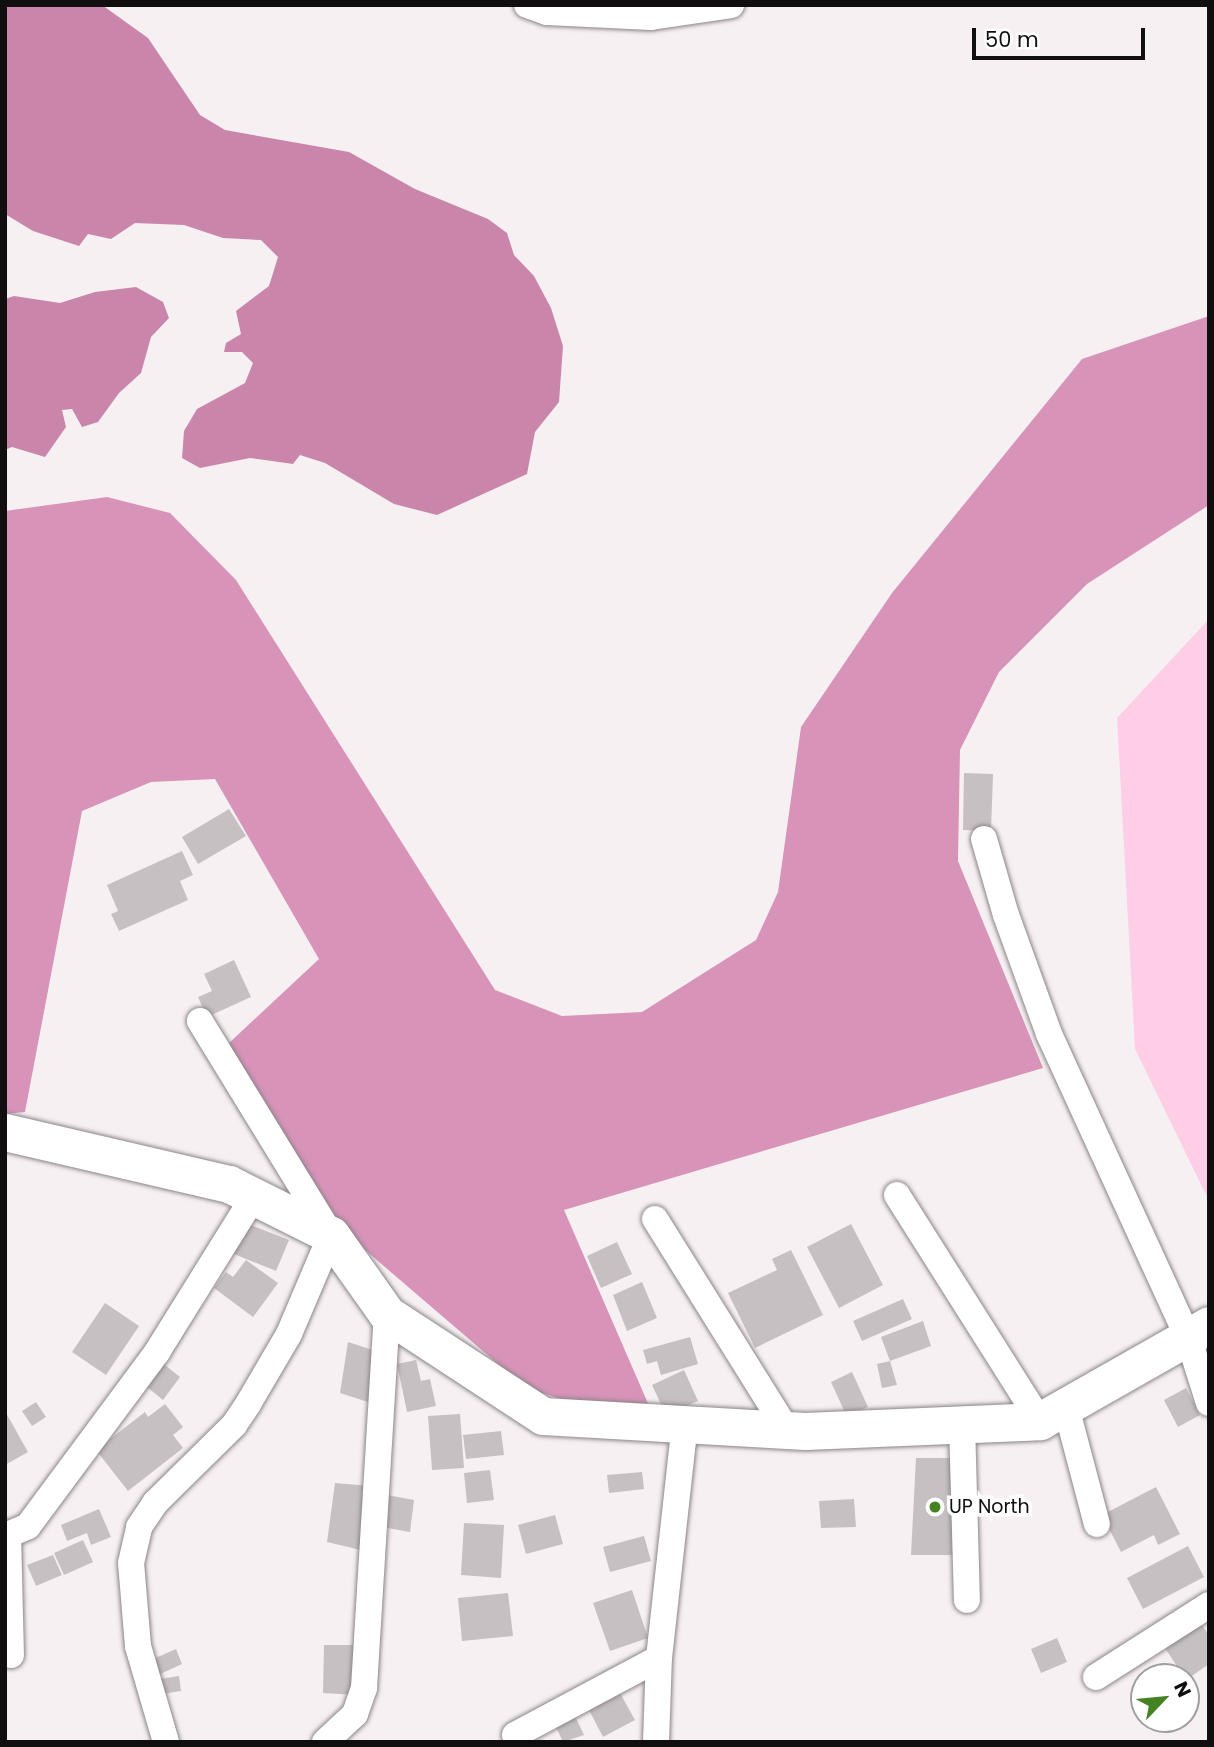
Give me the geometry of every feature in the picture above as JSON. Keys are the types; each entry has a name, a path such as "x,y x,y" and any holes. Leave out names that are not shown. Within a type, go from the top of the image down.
{"street":[{"path":"527,5 547,12 651,17 731,5"},
{"path":"985,839 1006,915 1049,1034 1199,1332 1209,1403"},
{"path":"200,1021 331,1235 387,1314 543,1416 787,1430 962,1424 1053,1414 1199,1332"},
{"path":"5,1132 229,1184 331,1235"},
{"path":"897,1195 1053,1414 1097,1524"},
{"path":"10,1655 7,1535 28,1526 157,1352 254,1196"},
{"path":"655,1219 787,1430"},
{"path":"166,1742 138,1646 131,1563 139,1527 171,1486 234,1425 289,1334 331,1235"},
{"path":"325,1742 355,1714 364,1688 387,1314"},
{"path":"656,1742 659,1658 685,1424"},
{"path":"962,1424 967,1600"},
{"path":"1096,1677 1209,1605"},
{"path":"515,1735 659,1658"}],"shaded area":[{"path":"5,5 102,5 148,38 200,115 225,130 349,152 415,189 488,219 507,233 514,255 534,276 551,308 563,346 559,402 535,432 527,474 437,515 394,504 325,463 300,455 293,464 250,458 200,468 182,458 184,431 197,409 245,383 253,363 242,352 224,352 226,343 241,334 236,311 269,286 278,257 261,240 223,238 184,225 135,223 111,239 88,234 79,246 33,231 5,214"},
{"path":"136,287 163,302 169,318 151,337 141,373 119,393 98,422 82,427 72,409 62,410 66,427 45,457 12,447 5,450 5,299 14,296 60,303 95,292"},
{"path":"1209,316 1209,505 1087,584 999,672 960,750 958,861 1043,1068 564,1210 650,1408 596,1410 526,1388 329,1219 228,1044 319,959 215,779 151,782 82,811 25,1112 5,1114 5,511 107,497 170,513 236,580 495,990 562,1016 642,1012 756,940 778,892 801,727 892,593 1082,359"},
{"path":"1209,619 1209,1201 1135,1049 1117,718"}],"building":[{"path":"964,773 993,774 991,831 963,830"},
{"path":"229,809 246,836 198,864 182,837"},
{"path":"182,851 193,875 180,881 188,900 119,931 111,914 118,911 107,885"},
{"path":"234,960 251,997 207,1017 198,997 212,991 204,974"},
{"path":"246,1223 289,1240 276,1271 234,1254"},
{"path":"851,1224 883,1285 839,1308 807,1247"},
{"path":"617,1242 632,1274 601,1288 587,1256"},
{"path":"791,1250 823,1315 755,1348 728,1293 777,1270 772,1259"},
{"path":"246,1260 278,1283 253,1317 214,1288 226,1272 233,1277"},
{"path":"642,1282 657,1318 627,1331 613,1295"},
{"path":"903,1299 912,1319 862,1341 853,1321"},
{"path":"105,1303 139,1326 106,1375 72,1352"},
{"path":"923,1321 931,1346 890,1361 881,1337"},
{"path":"690,1337 698,1364 661,1375 657,1361 647,1364 643,1350"},
{"path":"348,1342 379,1352 368,1402 340,1393"},
{"path":"155,1357 180,1377 163,1400 137,1379"},
{"path":"416,1360 421,1381 430,1379 436,1406 407,1412 397,1364"},
{"path":"890,1361 897,1385 882,1388 877,1364"},
{"path":"684,1370 698,1401 666,1415 652,1385"},
{"path":"852,1372 868,1407 847,1417 831,1382"},
{"path":"1186,1388 1200,1415 1178,1427 1164,1400"},
{"path":"36,1402 46,1417 32,1426 22,1411"},
{"path":"165,1404 183,1427 173,1435 183,1448 128,1491 96,1450 145,1412 148,1417"},
{"path":"5,1411 28,1452 5,1465"},
{"path":"460,1414 464,1468 432,1470 428,1416"},
{"path":"501,1431 504,1455 466,1459 463,1435"},
{"name":"UP North","path":"916,1458 958,1458 956,1555 911,1555"},
{"path":"490,1470 494,1500 467,1503 464,1473"},
{"path":"642,1472 644,1489 609,1493 607,1475"},
{"path":"335,1483 370,1486 365,1551 327,1542"},
{"path":"1156,1487 1180,1534 1158,1545 1154,1535 1121,1552 1102,1515"},
{"path":"387,1495 414,1500 410,1532 382,1527"},
{"path":"854,1499 856,1527 821,1528 819,1501"},
{"path":"99,1509 111,1537 91,1545 87,1533 67,1541 61,1525"},
{"path":"555,1515 563,1544 526,1554 518,1525"},
{"path":"464,1523 504,1525 501,1578 461,1575"},
{"path":"644,1536 651,1561 610,1572 603,1547"},
{"path":"83,1540 93,1562 64,1575 54,1553"},
{"path":"1188,1546 1204,1577 1143,1609 1127,1578"},
{"path":"53,1555 62,1575 36,1586 27,1565"},
{"path":"632,1590 648,1638 610,1651 593,1603"},
{"path":"508,1593 513,1636 462,1641 458,1598"},
{"path":"1199,1621 1209,1635 1209,1664 1200,1670 1200,1663 1175,1663 1163,1645"},
{"path":"1057,1638 1067,1662 1041,1673 1031,1649"},
{"path":"324,1645 357,1645 357,1695 323,1693"},
{"path":"176,1649 182,1664 158,1675 151,1660"},
{"path":"179,1676 181,1691 162,1694 160,1679"},
{"path":"620,1693 635,1720 603,1737 589,1710"},
{"path":"575,1716 584,1735 563,1742 555,1725"}],"place":[{"name":"UP North","path":"935,1507"}]}
